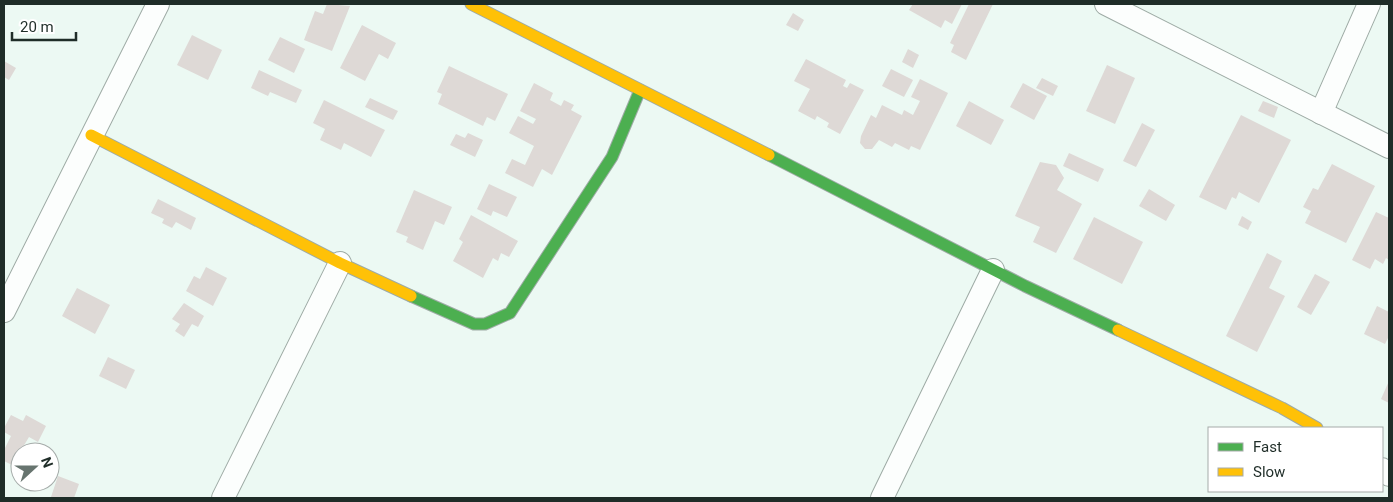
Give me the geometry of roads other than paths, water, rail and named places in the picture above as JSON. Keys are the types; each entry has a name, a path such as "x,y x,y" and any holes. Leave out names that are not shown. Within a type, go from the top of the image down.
{"street":[{"path":"4,311 158,4"},
{"path":"471,4 993,270 1282,408 1314,427"},
{"path":"1106,4 1389,147"},
{"path":"1321,113 1369,4"},
{"path":"91,135 340,263 461,320 474,324 498,320 510,313 594,187 615,149 640,90"},
{"path":"223,498 340,263"},
{"path":"882,498 993,270"}]}
